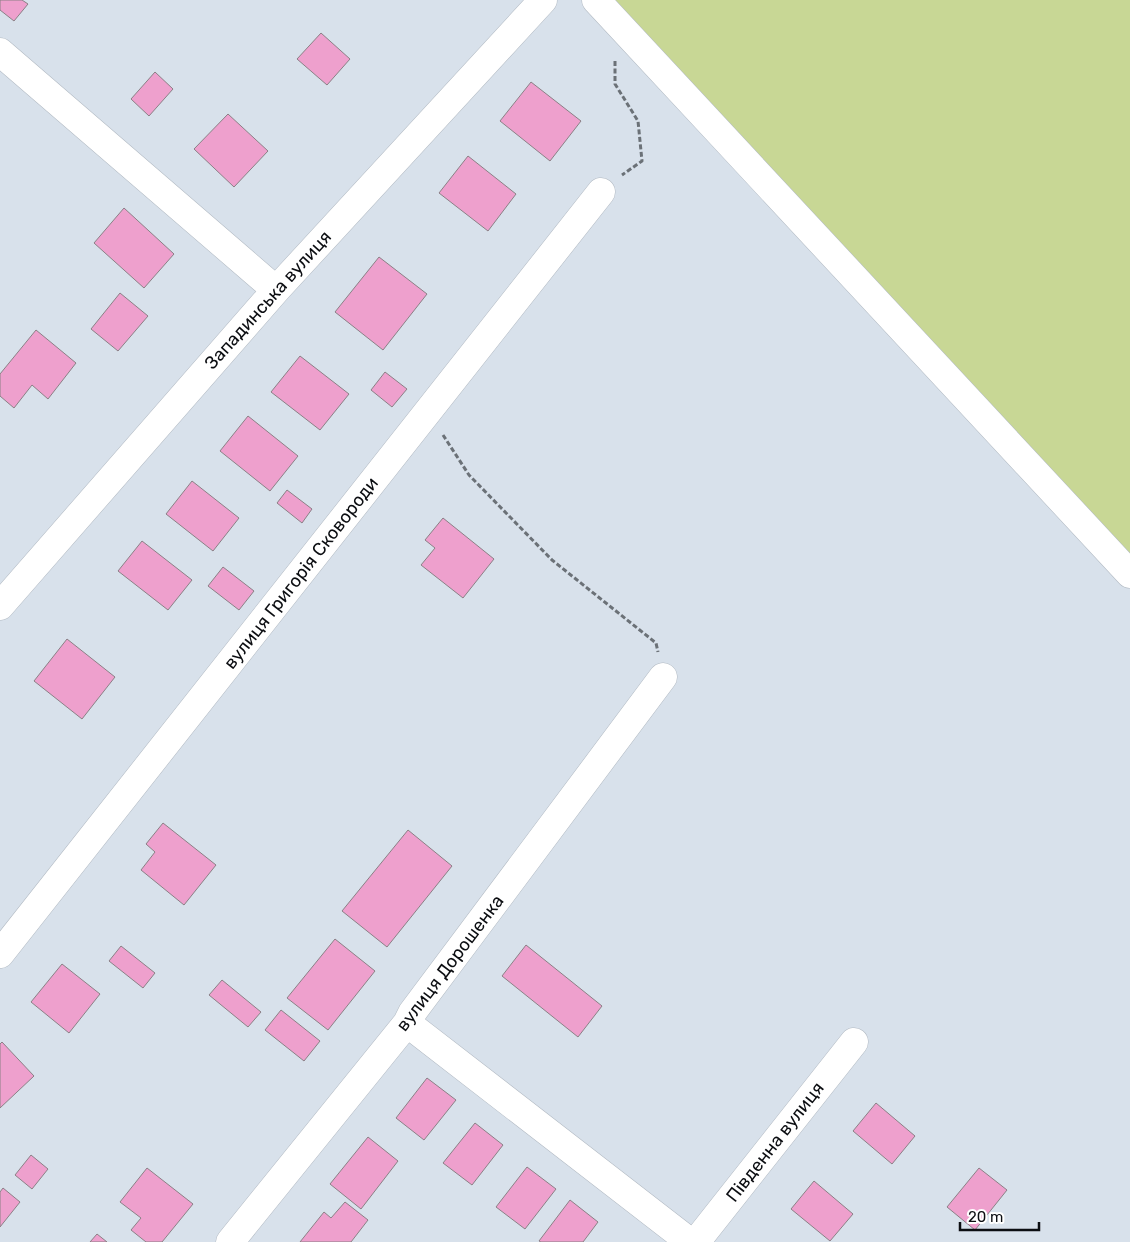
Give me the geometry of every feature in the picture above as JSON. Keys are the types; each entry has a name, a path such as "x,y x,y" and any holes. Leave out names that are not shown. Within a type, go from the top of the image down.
{"street":[{"name":"Западинська вулиця","path":"0,606 276,290 543,0"},
{"path":"604,9 1130,574"},
{"path":"0,52 276,290"},
{"name":"вулиця Григорія Сковороди","path":"0,954 601,192"},
{"name":"вулиця Дорошенка","path":"230,1242 407,1023 412,1013 663,678"},
{"path":"407,1023 690,1242"},
{"name":"Південна вулиця","path":"696,1242 854,1042"}],"path":[{"path":"601,192 642,161 638,121 615,84 604,9"},
{"path":"428,412 469,475 552,560 656,643 663,678"}],"green space":[{"path":"596,0 1130,0 1130,574"}],"building":[{"path":"0,0 22,0 28,4 14,21 0,10"},
{"path":"321,33 350,59 327,85 297,59"},
{"path":"155,72 173,89 149,116 131,99"},
{"path":"531,82 581,121 550,161 500,121"},
{"path":"228,114 268,151 234,187 194,149"},
{"path":"468,156 516,194 488,231 439,193"},
{"path":"124,208 174,254 144,288 94,243"},
{"path":"379,257 427,294 383,350 335,312"},
{"path":"120,293 148,316 118,351 91,329"},
{"path":"36,330 76,363 48,399 32,385 14,408 0,396 0,374"},
{"path":"300,356 349,394 320,430 271,392"},
{"path":"385,372 407,389 392,407 371,390"},
{"path":"248,416 298,456 270,491 220,451"},
{"path":"192,481 239,518 213,551 166,514"},
{"path":"287,490 312,509 302,523 277,503"},
{"path":"443,518 494,559 463,598 421,565 435,548 425,540"},
{"path":"142,541 192,580 168,610 118,571"},
{"path":"223,567 254,591 239,610 208,586"},
{"path":"67,639 115,677 82,719 34,681"},
{"path":"163,823 216,865 184,905 141,870 155,852 146,844"},
{"path":"408,830 452,866 387,947 342,911"},
{"path":"335,939 375,971 328,1030 287,998"},
{"path":"526,945 602,1006 578,1037 502,976"},
{"path":"121,946 155,973 143,988 109,961"},
{"path":"62,964 100,994 69,1033 31,1002"},
{"path":"222,980 261,1012 248,1027 209,995"},
{"path":"281,1010 320,1041 304,1061 265,1030"},
{"path":"2,1042 34,1076 0,1108 0,1044"},
{"path":"427,1078 456,1100 424,1140 396,1118"},
{"path":"876,1103 915,1136 892,1164 853,1131"},
{"path":"475,1123 503,1145 472,1185 443,1163"},
{"path":"368,1137 398,1161 361,1209 330,1184"},
{"path":"31,1155 48,1169 32,1189 15,1175"},
{"path":"527,1167 556,1189 525,1229 496,1207"},
{"path":"147,1168 193,1204 162,1242 146,1242 131,1230 141,1218 120,1202"},
{"path":"979,1168 1007,1190 975,1230 947,1207"},
{"path":"814,1181 853,1214 830,1241 791,1209"},
{"path":"3,1188 20,1202 0,1227 0,1192"},
{"path":"570,1200 598,1222 583,1242 539,1241"},
{"path":"345,1202 368,1220 351,1242 300,1242 324,1212 331,1218"},
{"path":"97,1234 107,1242 90,1242"}]}
